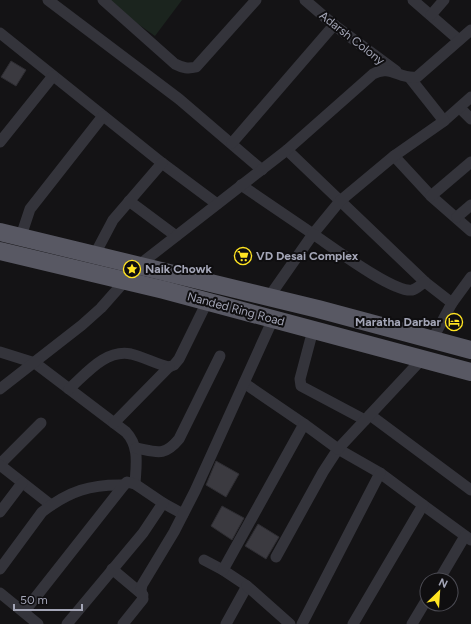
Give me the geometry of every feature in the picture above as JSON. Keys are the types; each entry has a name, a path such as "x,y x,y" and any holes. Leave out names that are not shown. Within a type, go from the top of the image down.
{"highway":[{"path":"0,232 269,297 471,350"},
{"name":"Nanded Ring Road","path":"0,251 126,281 471,372"}],"street":[{"path":"48,0 179,99 262,170"},
{"path":"103,0 175,64 184,68 196,67 256,0"},
{"name":"Adarsh Colony","path":"305,0 334,24 405,77 444,121"},
{"path":"414,0 459,40"},
{"path":"431,15 444,0"},
{"path":"232,143 334,24"},
{"path":"0,389 35,363 101,308 139,265 287,150 373,74 380,70 387,70 405,77 417,77 470,31"},
{"path":"0,33 162,163 217,204"},
{"path":"0,142 53,76"},
{"path":"269,297 313,234 340,201 394,156 444,121 471,97"},
{"path":"460,108 471,119"},
{"path":"21,236 30,209 103,116"},
{"path":"287,150 425,282 452,302"},
{"path":"394,156 431,196 457,217 471,231"},
{"path":"431,196 471,162"},
{"path":"95,254 113,220 162,163"},
{"path":"241,186 357,264 397,287 407,290 414,290 425,282"},
{"path":"129,201 176,236"},
{"path":"457,217 471,205"},
{"path":"432,340 452,302 471,276"},
{"path":"114,423 169,367 174,365 207,302"},
{"path":"123,624 142,602 142,585 174,532 183,514 273,319"},
{"path":"314,330 300,379 301,386 367,418 471,490"},
{"path":"0,352 35,363 132,438 136,448 135,484"},
{"path":"69,389 100,361 111,355 119,353 131,355 169,367"},
{"path":"136,448 153,452 164,452 172,447 179,439 220,356"},
{"path":"276,557 323,472 338,449 422,359"},
{"path":"244,382 338,449 380,473 468,538 444,572"},
{"path":"41,423 0,464 51,505"},
{"path":"223,570 304,424"},
{"path":"302,624 380,473"},
{"path":"24,612 124,485 128,482 135,484 163,503 183,514"},
{"path":"0,512 22,483"},
{"path":"0,569 42,512 51,505 72,492 105,484 124,485"},
{"path":"67,624 143,533 163,503"},
{"path":"353,624 423,505"},
{"path":"204,560 223,570 247,586 290,624"},
{"path":"112,569 143,595"},
{"path":"226,624 247,586"},
{"path":"0,593 38,624"},
{"path":"412,624 419,612"}],"shaded area":[{"path":"104,0 182,0 155,36"}],"building":[{"path":"11,61 26,70 16,86 1,77"},
{"path":"216,461 239,474 226,497 206,485"},
{"path":"222,506 244,518 232,540 211,526"},
{"path":"258,524 279,537 266,559 245,546"}],"place":[{"name":"VD Desai Complex","path":"243,256"},
{"name":"Naik Chowk","path":"132,269"},
{"name":"Maratha Darbar","path":"454,322"}]}
